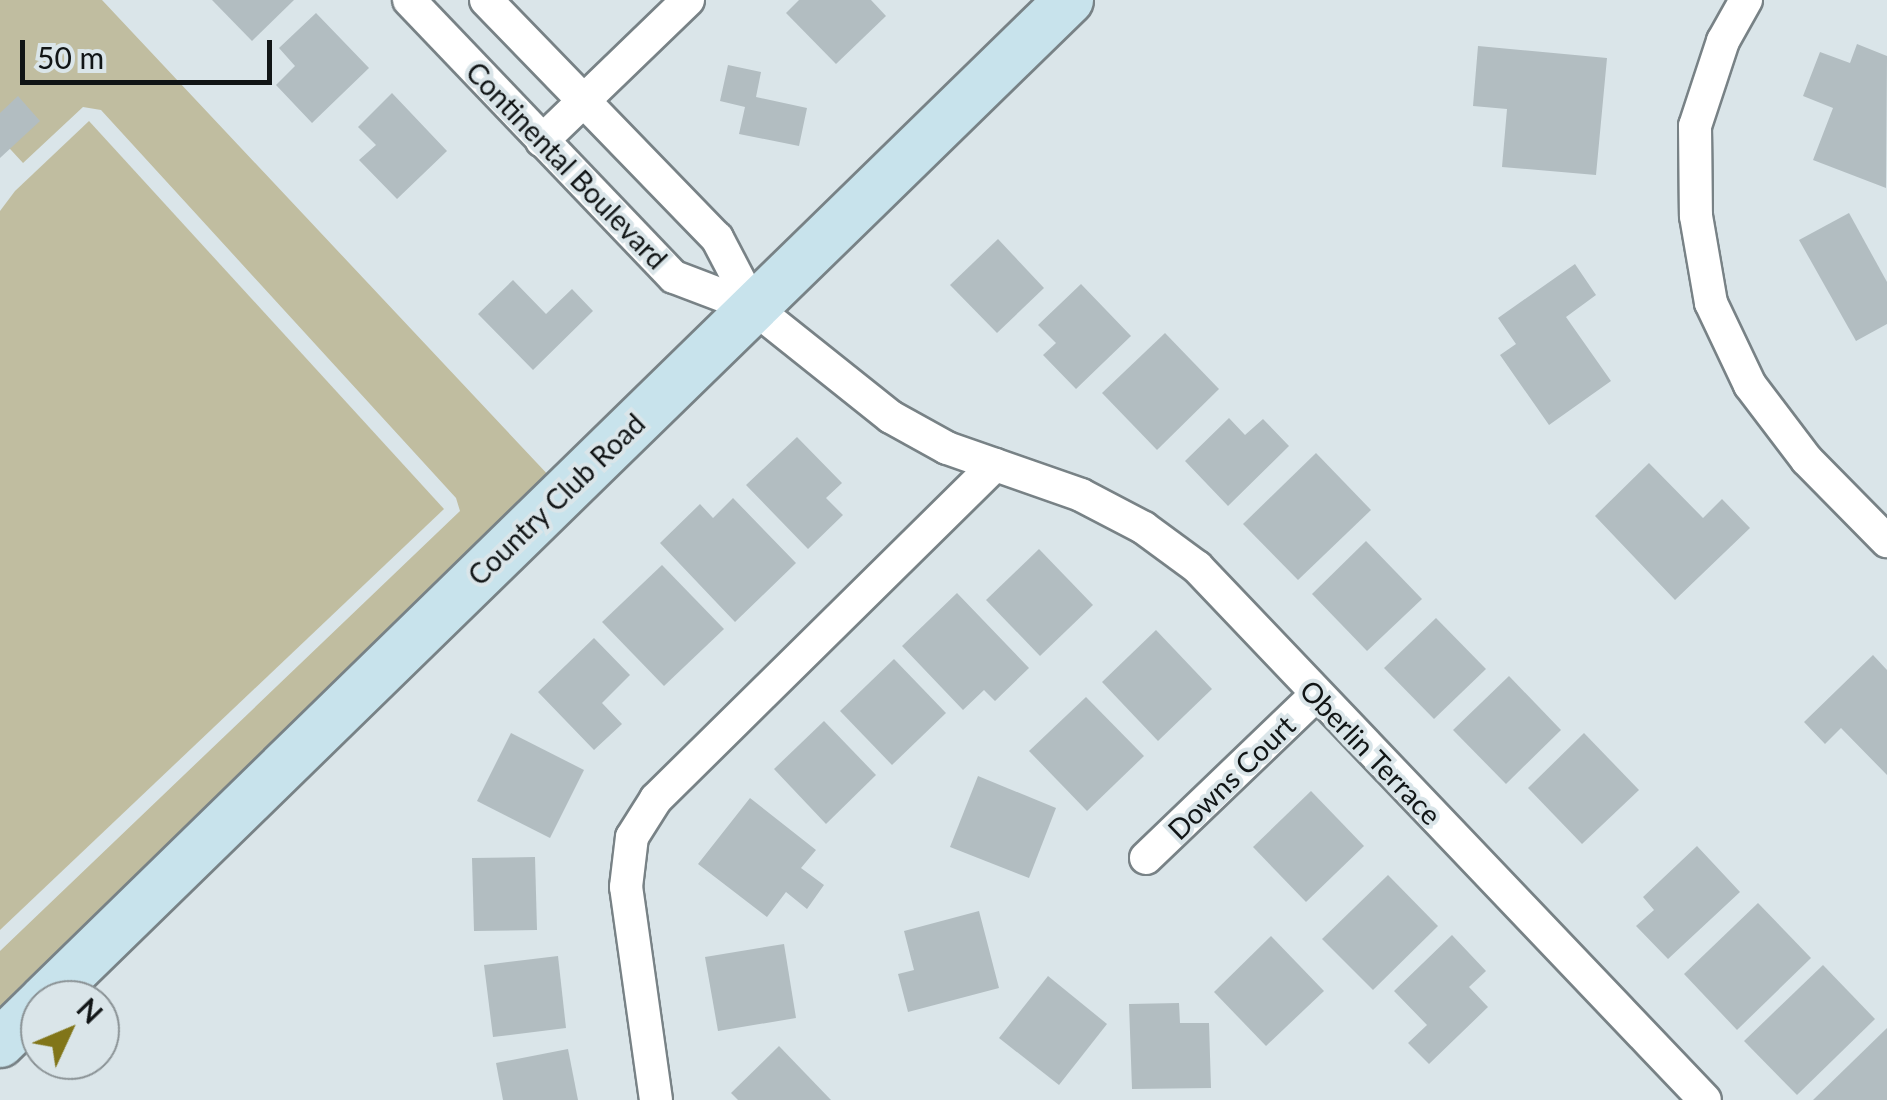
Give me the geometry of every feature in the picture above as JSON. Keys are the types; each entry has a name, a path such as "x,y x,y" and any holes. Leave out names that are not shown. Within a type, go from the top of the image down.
{"main road":[{"name":"Country Club Road","path":"64,980 1069,0"},
{"name":"Country Club Road","path":"0,1043 20,1023"}],"street":[{"name":"Continental Boulevard","path":"408,0 674,277 752,307"},
{"name":"Continental Boulevard","path":"486,0 718,238 752,307"},
{"path":"542,141 688,0"},
{"path":"1746,0 1723,41 1695,126 1696,216 1711,303 1750,385 1807,460 1887,541"},
{"name":"Oberlin Terrace","path":"752,307 891,417 946,448 1081,495 1144,528 1196,567 1704,1100"},
{"path":"656,1100 626,887 632,837 656,799 995,465"},
{"name":"Downs Court","path":"1146,858 1316,695"}],"shaded area":[{"path":"0,0 102,0 552,479 40,980 20,980 20,999 0,1019 0,951 460,511 456,498 101,110 83,107 23,163 0,138"},
{"path":"89,121 444,509 0,930 0,211 15,191"}],"building":[{"path":"212,0 294,0 252,41"},
{"path":"799,0 871,0 886,16 836,64 786,13"},
{"path":"316,13 369,68 312,123 276,85 295,66 279,48"},
{"path":"1857,44 1887,56 1886,188 1813,160 1833,108 1803,96 1820,52 1850,63"},
{"path":"1478,46 1607,58 1596,175 1502,167 1507,109 1473,106"},
{"path":"728,65 761,72 756,97 807,108 799,146 739,134 745,107 720,101"},
{"path":"392,93 447,151 397,199 359,160 376,145 358,127"},
{"path":"18,96 40,121 0,158 0,113"},
{"path":"1849,213 1887,282 1887,324 1856,341 1799,240"},
{"path":"998,239 1044,288 997,333 950,285"},
{"path":"1575,264 1596,295 1566,317 1611,381 1549,425 1500,355 1516,344 1498,318"},
{"path":"513,280 546,314 572,289 593,311 533,370 478,314"},
{"path":"1081,284 1131,336 1076,389 1043,355 1056,343 1038,325"},
{"path":"1165,333 1219,389 1157,450 1102,393"},
{"path":"1229,418 1245,435 1263,419 1289,446 1228,506 1185,461"},
{"path":"797,437 842,483 826,498 843,515 808,549 746,485"},
{"path":"1316,453 1371,510 1298,580 1243,524"},
{"path":"1649,463 1703,518 1722,499 1750,528 1675,600 1595,516"},
{"path":"733,498 796,563 735,622 660,543 700,504 713,518"},
{"path":"1366,541 1422,599 1367,651 1312,594"},
{"path":"1039,549 1093,605 1040,656 986,600"},
{"path":"662,565 724,629 664,686 602,622"},
{"path":"957,593 1029,668 995,701 984,690 963,710 902,646"},
{"path":"1436,618 1486,669 1434,719 1384,668"},
{"path":"1156,630 1212,689 1158,741 1102,682"},
{"path":"594,638 630,675 602,703 622,724 594,750 538,692"},
{"path":"1873,655 1887,670 1887,775 1841,728 1825,744 1804,722"},
{"path":"894,659 946,713 892,765 840,711"},
{"path":"1509,676 1561,730 1506,784 1453,730"},
{"path":"1086,697 1144,756 1087,811 1029,751"},
{"path":"824,721 876,775 826,824 774,769"},
{"path":"511,733 584,770 550,838 477,801"},
{"path":"1584,733 1639,790 1582,844 1528,788"},
{"path":"978,776 1056,808 1029,878 950,847"},
{"path":"1311,791 1364,846 1306,902 1253,847"},
{"path":"750,798 816,850 801,868 824,885 807,909 786,892 767,917 698,864"},
{"path":"1697,846 1740,892 1668,959 1636,926 1654,910 1643,897"},
{"path":"535,857 537,930 474,931 472,858"},
{"path":"1388,875 1438,926 1373,990 1322,939"},
{"path":"1758,903 1811,958 1737,1030 1684,974"},
{"path":"979,911 999,988 908,1012 898,974 914,970 904,931"},
{"path":"1452,935 1486,971 1469,987 1488,1007 1429,1064 1408,1043 1427,1025 1394,991"},
{"path":"1271,936 1324,991 1266,1046 1214,992"},
{"path":"784,944 796,1018 718,1031 705,957"},
{"path":"558,956 566,1028 493,1037 484,965"},
{"path":"1823,965 1875,1019 1797,1095 1744,1041"},
{"path":"1048,976 1107,1024 1059,1085 999,1038"},
{"path":"1179,1003 1180,1023 1209,1023 1211,1088 1132,1089 1129,1004"},
{"path":"1887,1028 1887,1100 1813,1100"},
{"path":"779,1046 831,1100 738,1100 731,1093"},
{"path":"568,1049 578,1100 503,1100 496,1063"}]}
